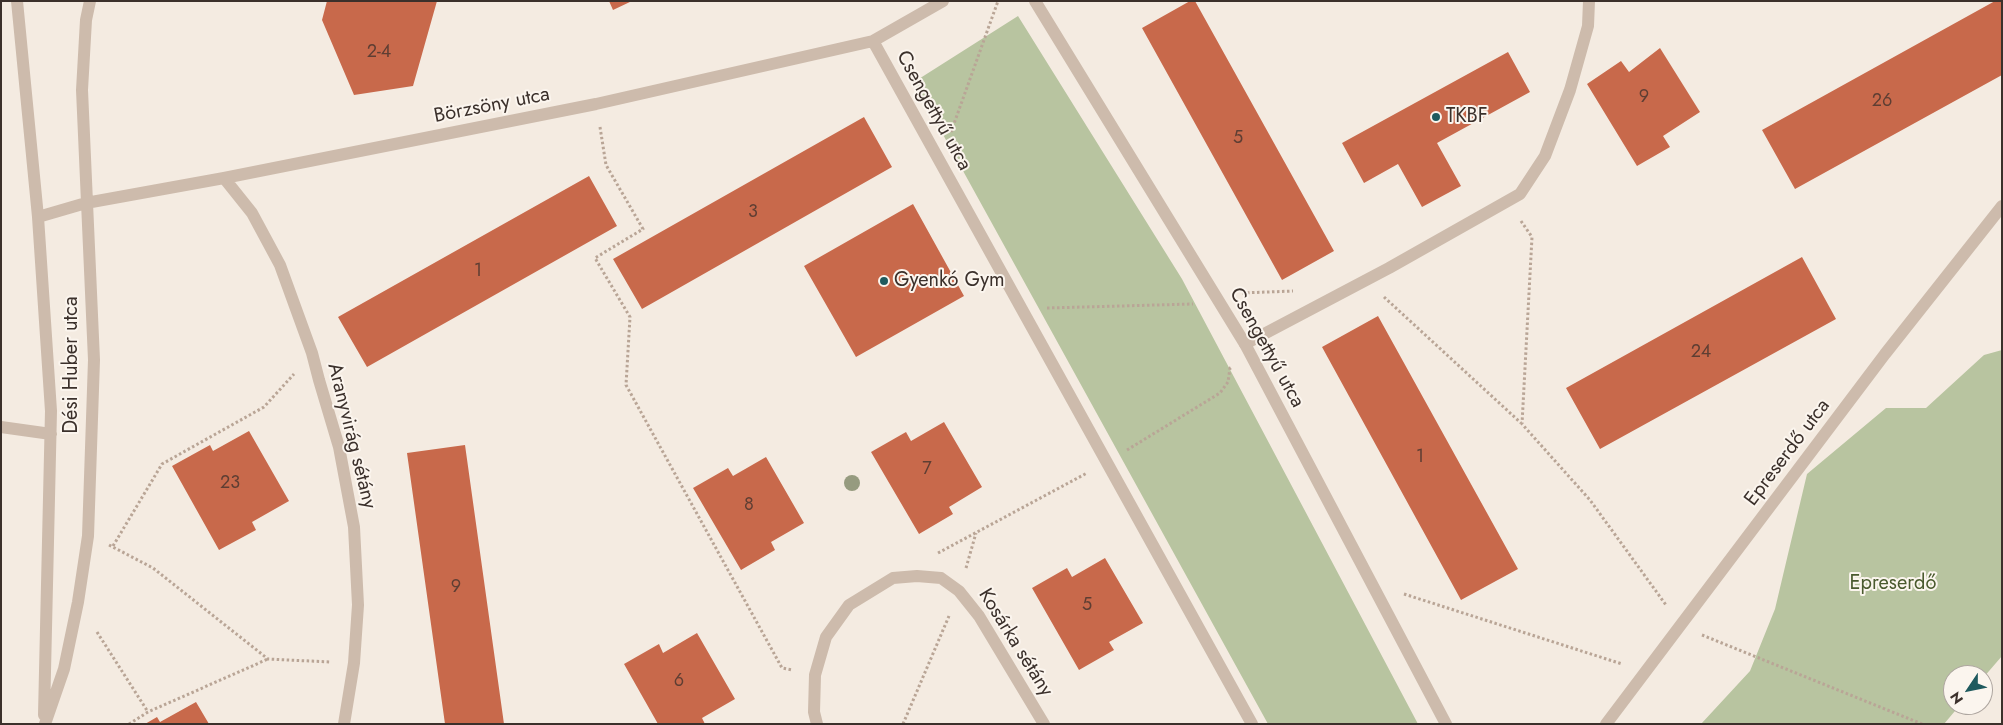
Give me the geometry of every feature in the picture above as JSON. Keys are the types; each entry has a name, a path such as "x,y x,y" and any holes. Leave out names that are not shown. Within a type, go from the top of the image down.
{"street":[{"name":"Dési Huber utca","path":"17,1 38,217 51,411 44,724"},
{"name":"Dési Huber utca","path":"44,724 64,669 78,602 88,536 94,360 82,90 86,20 90,1"},
{"name":"Börzsöny utca","path":"38,217 86,203 224,178 596,104 872,41 943,1"},
{"name":"Csengettyű utca","path":"1035,1 1248,349 1446,724"},
{"path":"1248,349 1366,280 1520,194 1545,156 1570,90 1588,26 1589,1"},
{"name":"Csengettyű utca","path":"872,41 1252,724"},
{"name":"Aranyvirág sétány","path":"224,178 252,213 280,265 312,353 339,448 354,527 358,605 354,663 344,724"},
{"name":"Epreserdő utca","path":"1606,724 1886,354 2002,206"},
{"name":"Dési Huber utca","path":"1,427 51,434"},
{"name":"Kosárka sétány","path":"817,724 814,712 815,675 826,637 849,605 893,578 917,576 941,578 959,591 979,616 1044,724"}],"path":[{"path":"940,162 998,1"},
{"path":"596,104 606,165 643,229 595,258 630,317 626,385 782,668 815,675"},
{"path":"1508,201 1532,238 1522,424"},
{"path":"1366,280 1522,424 1590,500 1681,627 1922,724"},
{"path":"1026,318 1050,306 1198,304 1215,294 1299,291"},
{"path":"935,555 1106,462 1220,393 1228,382 1230,368 1248,349"},
{"path":"112,546 162,464 264,407 312,353"},
{"path":"903,724 959,591 976,533"},
{"path":"88,536 112,546 152,568 268,659"},
{"path":"1371,584 1646,672"},
{"path":"78,602 148,712"},
{"path":"129,724 148,712 268,659 354,663"}],"green space":[{"path":"1018,16 1182,279 1418,724 1268,724 914,82"},
{"name":"Epreserdő","path":"2002,350 2002,656 1993,666 1943,665 1943,715 1952,715 1944,724 1701,724 1750,671 1775,609 1807,474 1886,408 1926,408 1984,355"}],"building":[{"path":"327,1 437,1 413,86 354,95 322,20"},
{"path":"609,1 632,1 613,10"},
{"path":"1190,1 1195,1 1334,251 1282,280 1142,28"},
{"path":"1995,1 2002,1 2002,75 1795,189 1762,130"},
{"path":"1660,48 1700,112 1663,136 1670,147 1637,166 1587,84 1621,61 1629,72"},
{"name":"TKBF","path":"1508,52 1530,92 1437,143 1461,186 1422,207 1398,164 1364,183 1342,143"},
{"path":"864,117 892,167 642,309 613,259"},
{"path":"589,176 617,226 367,367 338,317"},
{"name":"Gyenkó Gym","path":"913,204 964,296 856,357 804,266"},
{"path":"1802,257 1836,319 1600,449 1566,388"},
{"path":"1378,316 1518,569 1461,600 1322,347"},
{"path":"944,422 982,487 949,507 953,514 919,534 871,452 906,432 911,441"},
{"path":"249,431 289,501 252,522 256,530 219,550 172,466 210,445 213,451"},
{"path":"465,445 504,724 445,724 407,453"},
{"path":"766,457 804,523 771,542 775,550 741,570 693,488 728,468 733,476"},
{"path":"1105,558 1143,623 1109,642 1114,650 1079,670 1032,588 1067,568 1072,577"},
{"path":"697,633 735,699 702,718 705,724 658,724 624,664 659,644 663,653"},
{"path":"196,702 209,724 145,724 157,717 160,722"}],"place":[{"name":"TKBF","path":"1436,117"},
{"name":"Gyenkó Gym","path":"884,281"}]}
